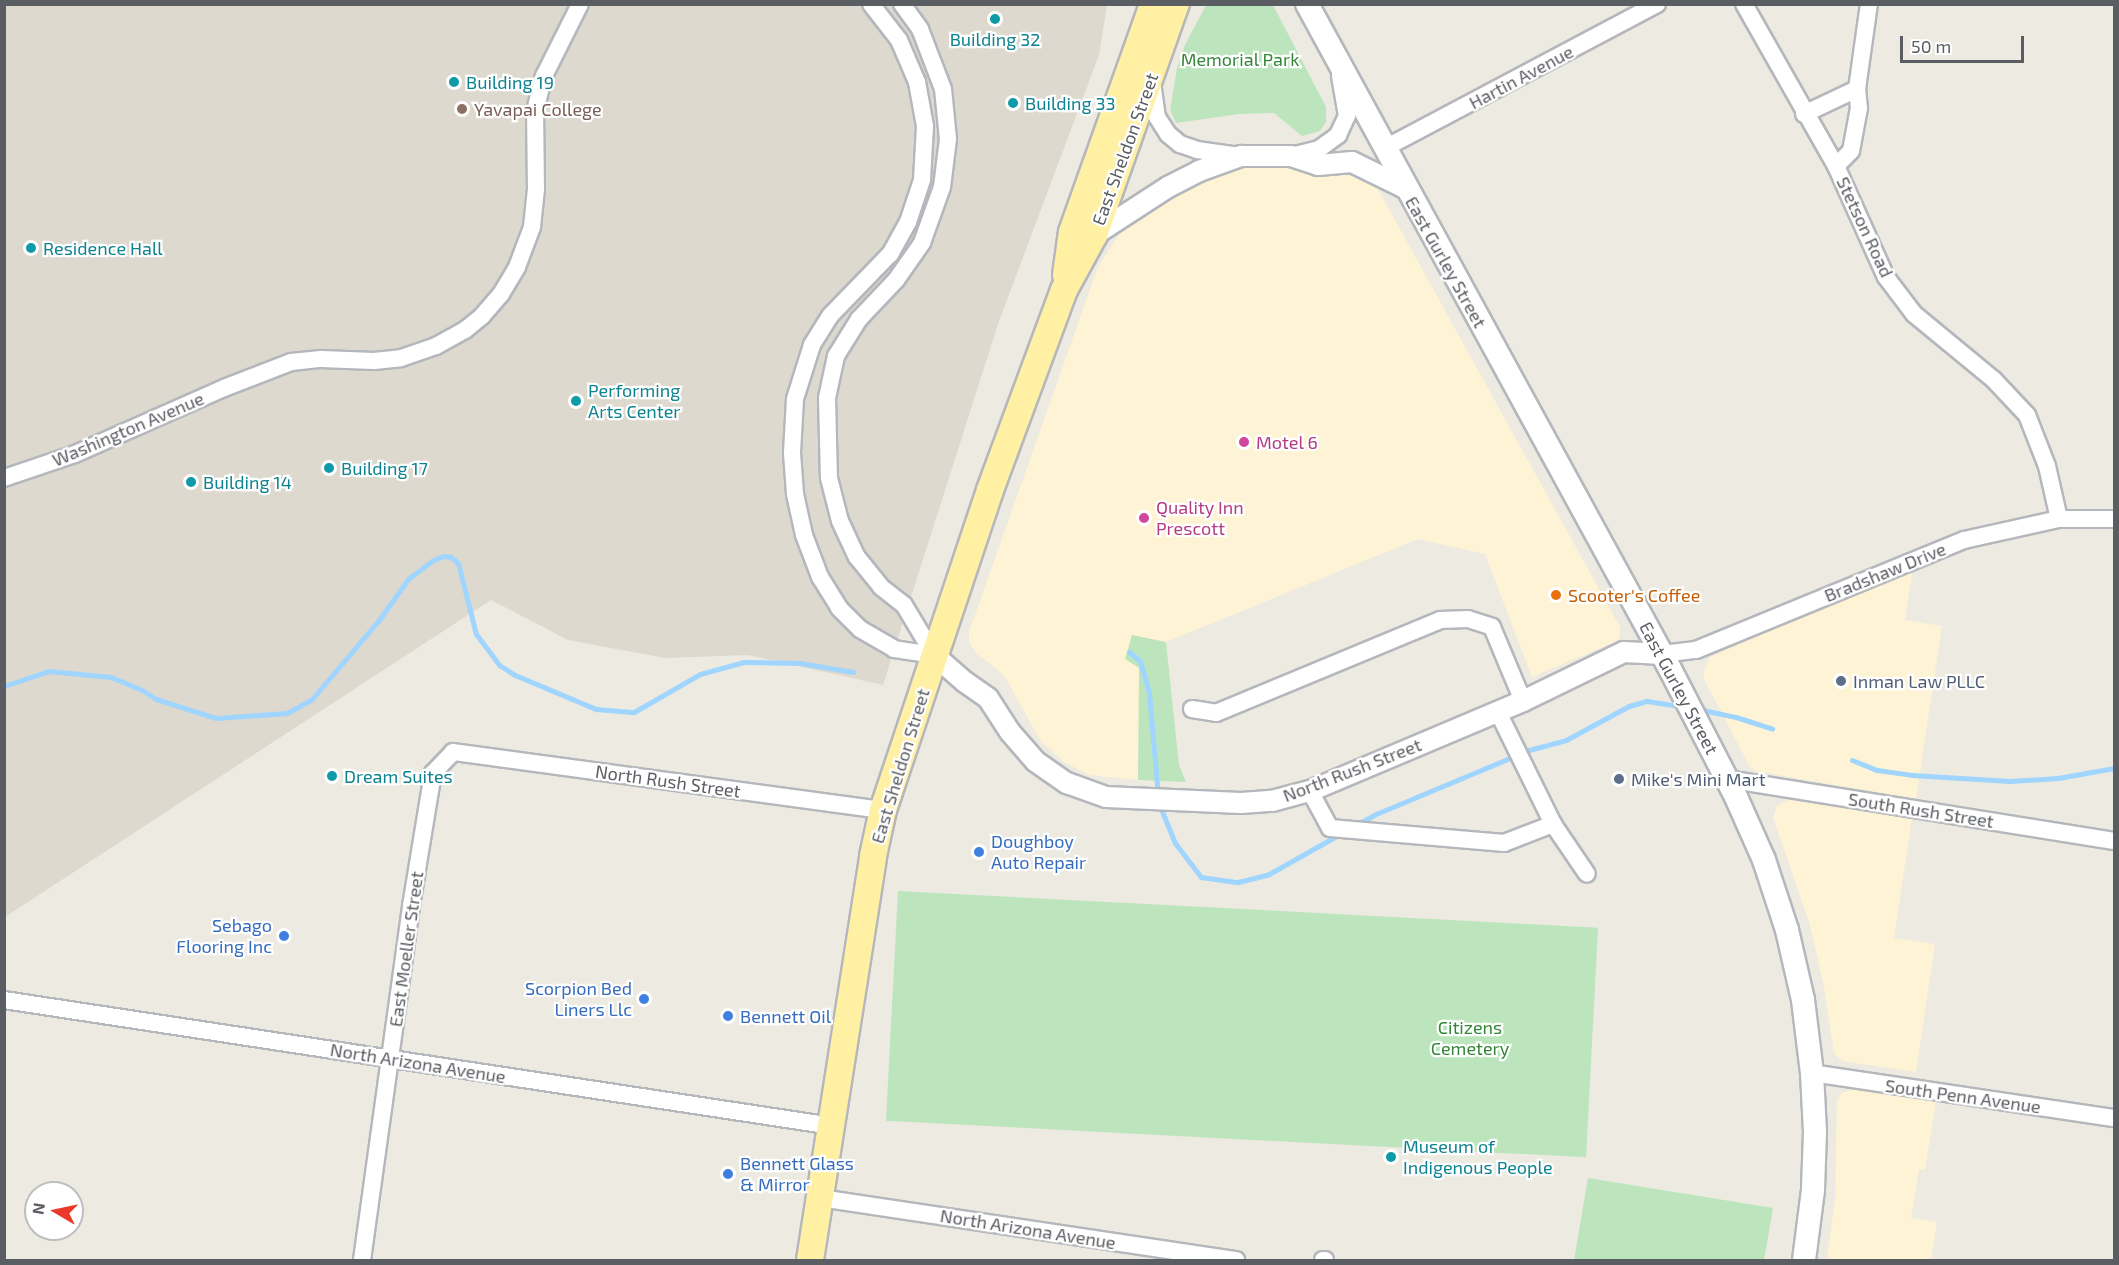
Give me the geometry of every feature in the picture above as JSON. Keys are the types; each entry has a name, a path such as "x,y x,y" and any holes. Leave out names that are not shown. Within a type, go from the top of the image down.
{"main road":[{"name":"East Sheldon Street","path":"1064,290 1072,232 1153,4"},
{"name":"East Sheldon Street","path":"810,1260 871,867 883,810 990,490 1064,290 1094,235 1176,4"},
{"name":"East Gurley Street","path":"1307,4 1331,53 1662,654 1727,780 1764,860 1787,930 1803,1000 1812,1073 1814,1155 1811,1217 1804,1260"}],"street":[{"name":"Washington Avenue","path":"4,478 75,454 250,377 291,362 321,359 374,361 401,358 436,346 482,316 501,294 517,267 532,227 536,190 535,111 544,76 580,4"},
{"path":"871,4 899,40 917,82 925,126 922,180 908,222 890,254 830,316 812,345 795,399 792,453 795,494 804,535 820,577 838,608 860,629 894,649 934,655"},
{"path":"902,4 920,29 943,89 948,139 942,187 922,243 896,280 859,319 836,356 827,398 829,478 840,521 857,557 881,587 904,604 934,655"},
{"name":"Hartin Avenue","path":"1385,148 1657,4"},
{"name":"Stetson Road","path":"1744,4 1804,114 1836,166 1886,278 1914,314 1994,380 2027,415 2047,466 2059,519"},
{"path":"1836,166 1851,151 1859,108 1857,89 1869,4"},
{"path":"1151,75 1157,117 1168,134 1180,144 1197,150 1241,156 1292,156 1319,149 1338,135 1347,116 1343,84 1331,53"},
{"path":"1804,114 1857,89"},
{"path":"1094,235 1168,187 1199,171 1241,156"},
{"path":"1292,156 1318,165 1352,162 1405,188"},
{"name":"Bradshaw Drive","path":"1662,654 1696,650 1964,540 2059,519 2115,519"},
{"path":"1192,709 1216,713 1440,620 1468,619 1492,627 1523,701"},
{"name":"North Rush Street","path":"934,655 965,682 988,698 1010,732 1035,761 1067,783 1106,797 1240,803 1272,801 1310,790 1498,712 1624,652 1662,654"},
{"path":"1498,712 1553,824 1587,874"},
{"name":"North Rush Street","path":"453,753 883,810"},
{"name":"East Moeller Street","path":"362,1260 392,1059 411,906 433,773 453,753"},
{"name":"South Rush Street","path":"1727,780 2115,841"},
{"path":"1310,790 1330,828 1504,843 1553,824"},
{"name":"North Arizona Avenue","path":"4,1000 832,1126"},
{"name":"South Penn Avenue","path":"1812,1073 2115,1118"},
{"name":"North Arizona Avenue","path":"820,1198 1236,1260"}],"shaded area":[{"name":"Yavapai College","path":"5,5 1107,5 1099,55 998,324 883,685 748,655 665,658 568,640 491,600 5,917"},
{"path":"1262,163 1285,165 1317,173 1343,167 1374,182 1620,627 1620,637 1615,642 1532,677 1485,554 1418,539 1166,642 1132,635 1140,667 1138,780 1089,775 1064,762 1040,740 1004,675 976,653 969,642 969,632 1098,267 1122,230 1158,199 1222,169"},
{"path":"1913,567 1905,620 1942,626 1916,799 1755,771 1750,767 1704,679 1704,671 1710,657"},
{"path":"1788,800 1912,818 1894,938 1935,944 1916,1072 1842,1061 1834,1053 1824,987 1810,925 1773,817 1777,806"},
{"path":"1854,1089 1936,1101 1925,1170 1919,1169 1911,1218 1937,1222 1931,1260 1827,1260 1835,1198 1837,1100 1842,1093"}],"green space":[{"name":"Memorial Park","path":"1206,5 1273,5 1326,107 1326,122 1320,131 1302,136 1274,113 1239,114 1176,123 1170,110 1177,68 1185,45"},
{"path":"1132,635 1166,642 1179,765 1186,782 1138,780 1139,668 1125,659"},
{"name":"Citizens Cemetery","path":"898,891 1598,928 1586,1157 886,1121"},
{"path":"1588,1178 1773,1208 1764,1260 1574,1260"}],"waterway":[{"path":"4,686 49,671 111,677 142,690 156,699 216,718 287,713 312,699 379,620 408,579 433,560 444,556 451,557 458,563 476,634 499,665 515,675 596,709 634,712 700,674 744,662 800,663 853,672"},
{"path":"1129,652 1140,661 1149,693 1158,795"},
{"path":"1356,825 1376,814 1529,750 1566,740 1629,706 1647,701 1683,707"},
{"path":"1698,709 1736,717 1772,729"},
{"path":"1852,760 1877,770 1912,775 2010,781 2058,778 2114,768"},
{"path":"1159,804 1175,843 1201,877 1238,882 1269,874 1340,834"}],"place":[{"name":"Building 32","path":"995,19"},
{"name":"Building 19","path":"454,82"},
{"name":"Building 33","path":"1013,103"},
{"name":"Yavapai College","path":"462,109"},
{"name":"Residence Hall","path":"31,248"},
{"name":"Performing Arts Center","path":"576,401"},
{"name":"Motel 6","path":"1244,442"},
{"name":"Building 17","path":"329,468"},
{"name":"Building 14","path":"191,482"},
{"name":"Quality Inn Prescott","path":"1144,518"},
{"name":"Scooter's Coffee","path":"1556,595"},
{"name":"Inman Law PLLC","path":"1841,681"},
{"name":"Dream Suites","path":"332,776"},
{"name":"Mike's Mini Mart","path":"1619,779"},
{"name":"Doughboy Auto Repair","path":"979,852"},
{"name":"Sebago Flooring Inc","path":"284,936"},
{"name":"Scorpion Bed Liners Llc","path":"644,999"},
{"name":"Bennett Oil","path":"728,1016"},
{"name":"Museum of Indigenous People","path":"1391,1157"},
{"name":"Bennett Glass & Mirror","path":"728,1174"}]}
